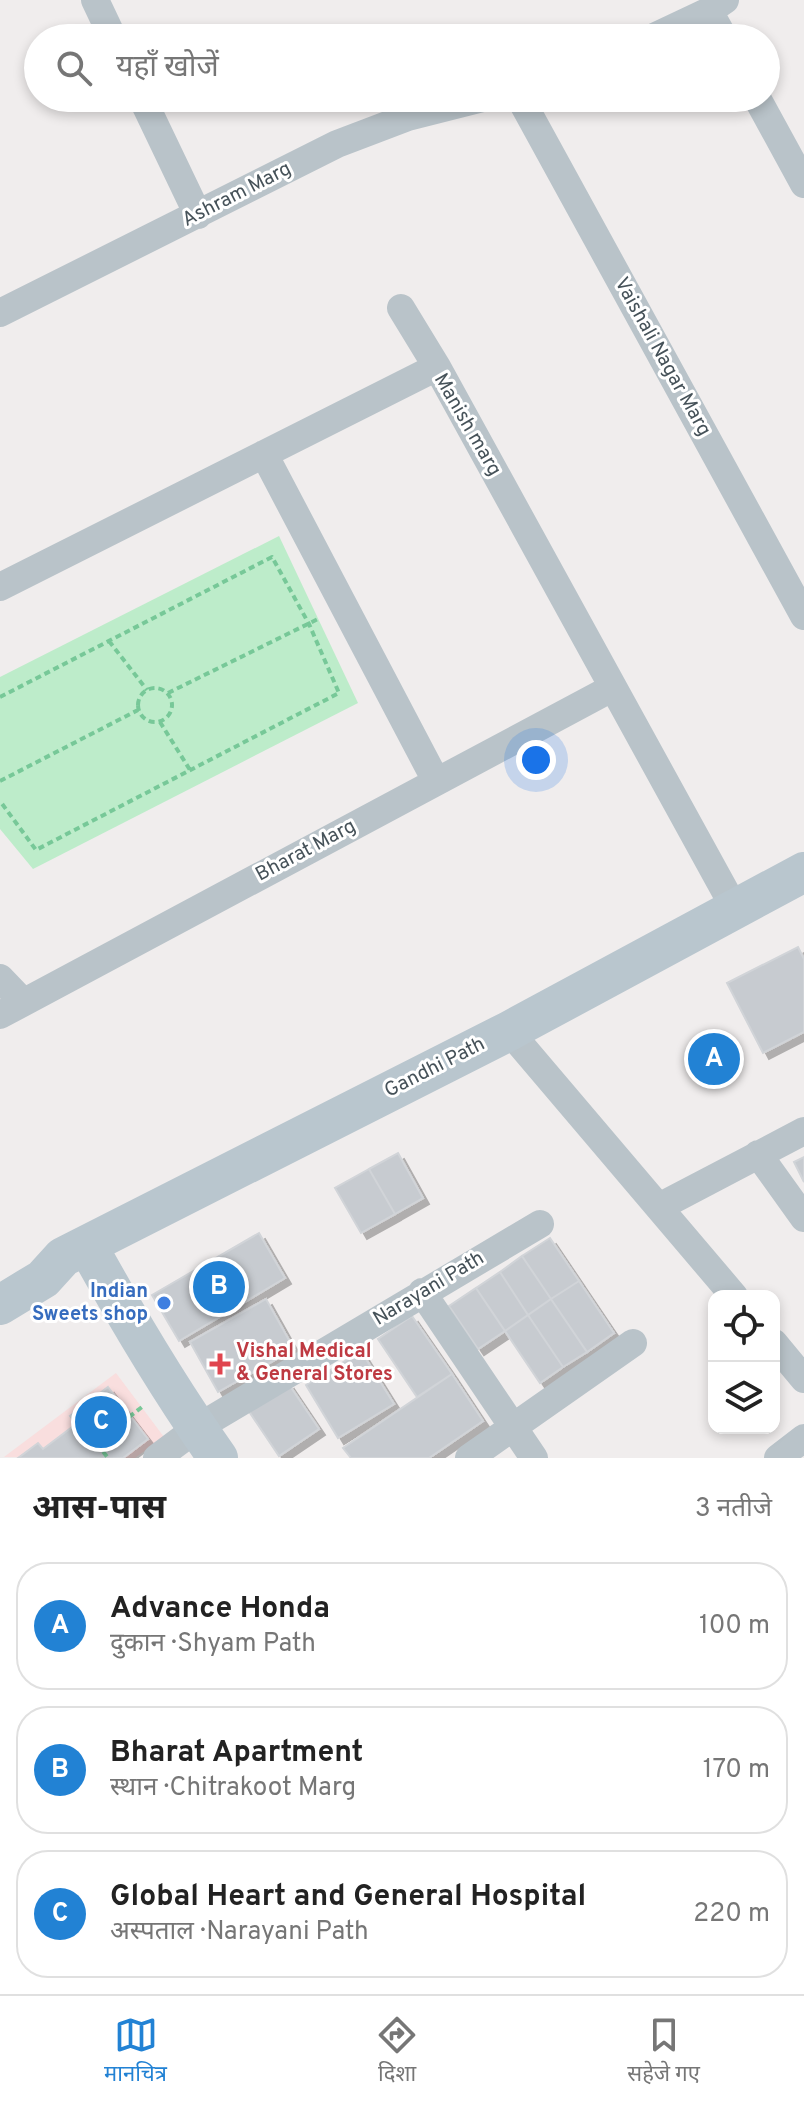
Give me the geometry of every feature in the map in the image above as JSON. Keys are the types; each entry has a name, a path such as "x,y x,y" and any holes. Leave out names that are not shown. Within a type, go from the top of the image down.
{"street":[{"path":"95,0 106,24"},
{"path":"680,24 717,5"},
{"path":"149,112 198,215"},
{"name":"Ashram Marg","path":"0,313 337,144 428,112"},
{"name":"Vaishali Nagar Marg","path":"528,112 804,616"},
{"path":"765,112 804,184"},
{"path":"401,308 437,367"},
{"name":"Manish marg","path":"0,587 437,367 735,909"},
{"path":"264,454 436,781"},
{"name":"Bharat Marg","path":"11,1008 612,688"},
{"name":"Gandhi Path","path":"0,1305 43,1279 75,1251 509,1031 804,872"},
{"path":"0,978 11,1008"},
{"path":"509,1031 729,1290"},
{"path":"659,1207 804,1131"},
{"path":"758,1154 804,1218"},
{"name":"Narayani Path","path":"157,1458 207,1443 422,1292 540,1224"},
{"path":"75,1251 119,1303 207,1443"},
{"name":"Gandhi Path","path":"0,1278 33,1258 75,1251"},
{"path":"422,1292 534,1458"},
{"path":"469,1458 633,1343"},
{"path":"780,1350 804,1379"},
{"path":"778,1458 804,1438"}],"path":[{"path":"0,697 272,557 309,624 339,693 36,850 0,801"},
{"path":"168,693 344,606"},
{"path":"109,641 147,690"},
{"path":"168,693 158,688 147,690 139,698 138,710 144,719 160,722 190,770"},
{"path":"160,722 172,710 168,693"},
{"path":"0,781 138,710"},
{"path":"129,1417 142,1407"},
{"path":"97,1444 108,1458"}],"shaded area":[{"path":"116,1373 164,1437 135,1458 4,1457"}],"green space":[{"path":"279,536 358,703 33,869 0,829 0,677"}],"building":[{"path":"798,947 804,959 804,1032 763,1053 727,983"},
{"path":"398,1153 423,1198 395,1214 369,1169"},
{"path":"804,1157 804,1182 794,1162"},
{"path":"369,1169 395,1214 361,1233 335,1188"},
{"path":"259,1233 285,1278 179,1341 152,1295"},
{"path":"550,1238 579,1281 551,1299 522,1256"},
{"path":"522,1256 551,1299 528,1315 500,1272"},
{"path":"500,1272 528,1315 505,1331 476,1288"},
{"path":"579,1281 614,1333 587,1352 551,1299"},
{"path":"476,1288 505,1331 478,1349 449,1306"},
{"path":"266,1299 294,1349 218,1392 190,1342"},
{"path":"551,1299 587,1352 563,1367 528,1315"},
{"path":"528,1315 563,1367 540,1383 505,1331"},
{"path":"412,1316 452,1374 417,1397 378,1339"},
{"path":"361,1351 394,1404 338,1438 306,1385"},
{"path":"452,1374 483,1421 429,1458 351,1458 343,1448"},
{"path":"288,1383 319,1429 279,1456 248,1410"},
{"path":"108,1387 148,1439 123,1458 18,1458 38,1443 43,1449 76,1424 70,1416"}],"place":[{"name":"Advance Honda","path":"714,1059"},
{"name":"Bharat Apartment","path":"219,1287"},
{"name":"Indian Sweets shop","path":"164,1303"},
{"name":"Vishal Medical & General Stores","path":"220,1364"},
{"name":"Global Heart and General Hospital","path":"101,1422"}]}
